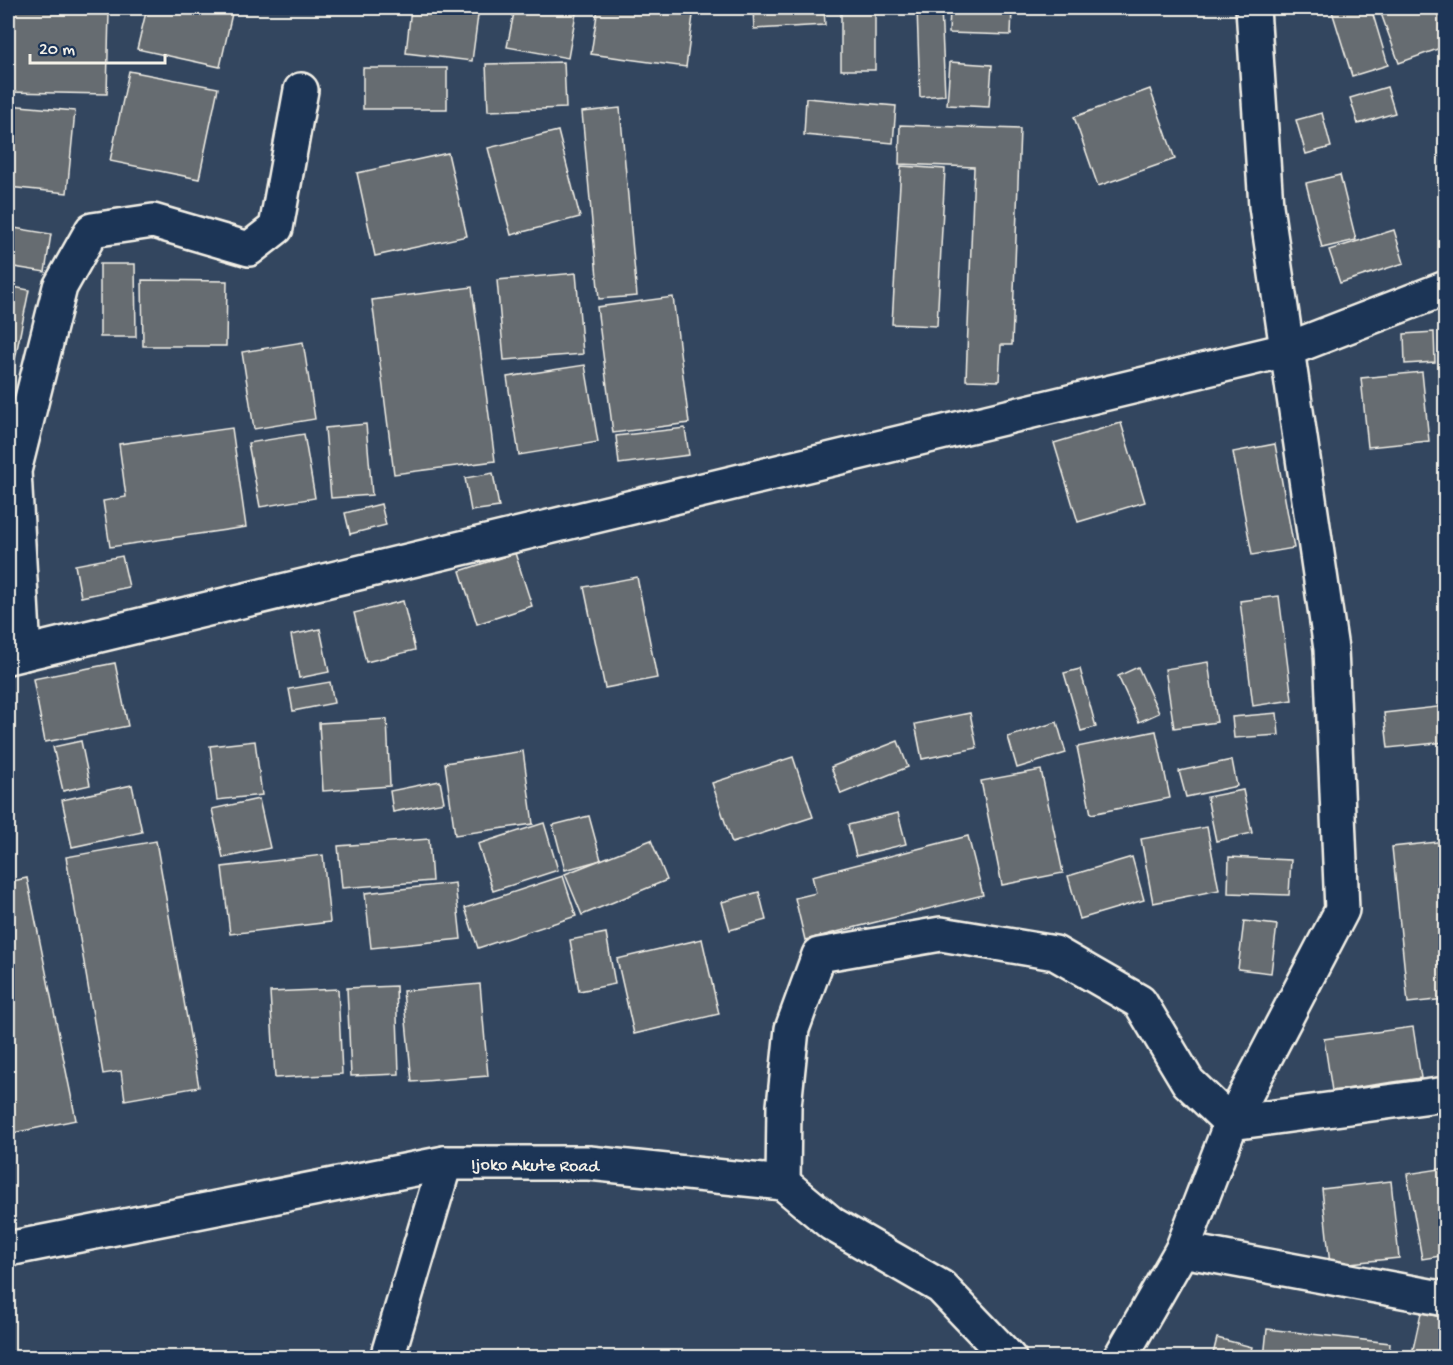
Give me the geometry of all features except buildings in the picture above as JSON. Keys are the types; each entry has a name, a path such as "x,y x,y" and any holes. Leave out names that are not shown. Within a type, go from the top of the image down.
{"street":[{"path":"1120,1358 1182,1250 1231,1123 1342,910 1331,649 1266,206 1253,8"},
{"path":"301,90 276,228 249,249 153,221 92,230 60,287 14,471 16,655 1286,350 1446,288"},
{"path":"1009,1358 941,1287 832,1224 783,1183 784,1107 792,1029 819,956 941,934 1055,953 1140,1002 1188,1082 1231,1123"},
{"path":"1231,1123 1446,1094"},
{"path":"387,1358 445,1163"},
{"name":"Ijoko Akute Road","path":"8,1249 445,1163 589,1163 783,1183"},
{"path":"1182,1250 1446,1299"}]}
